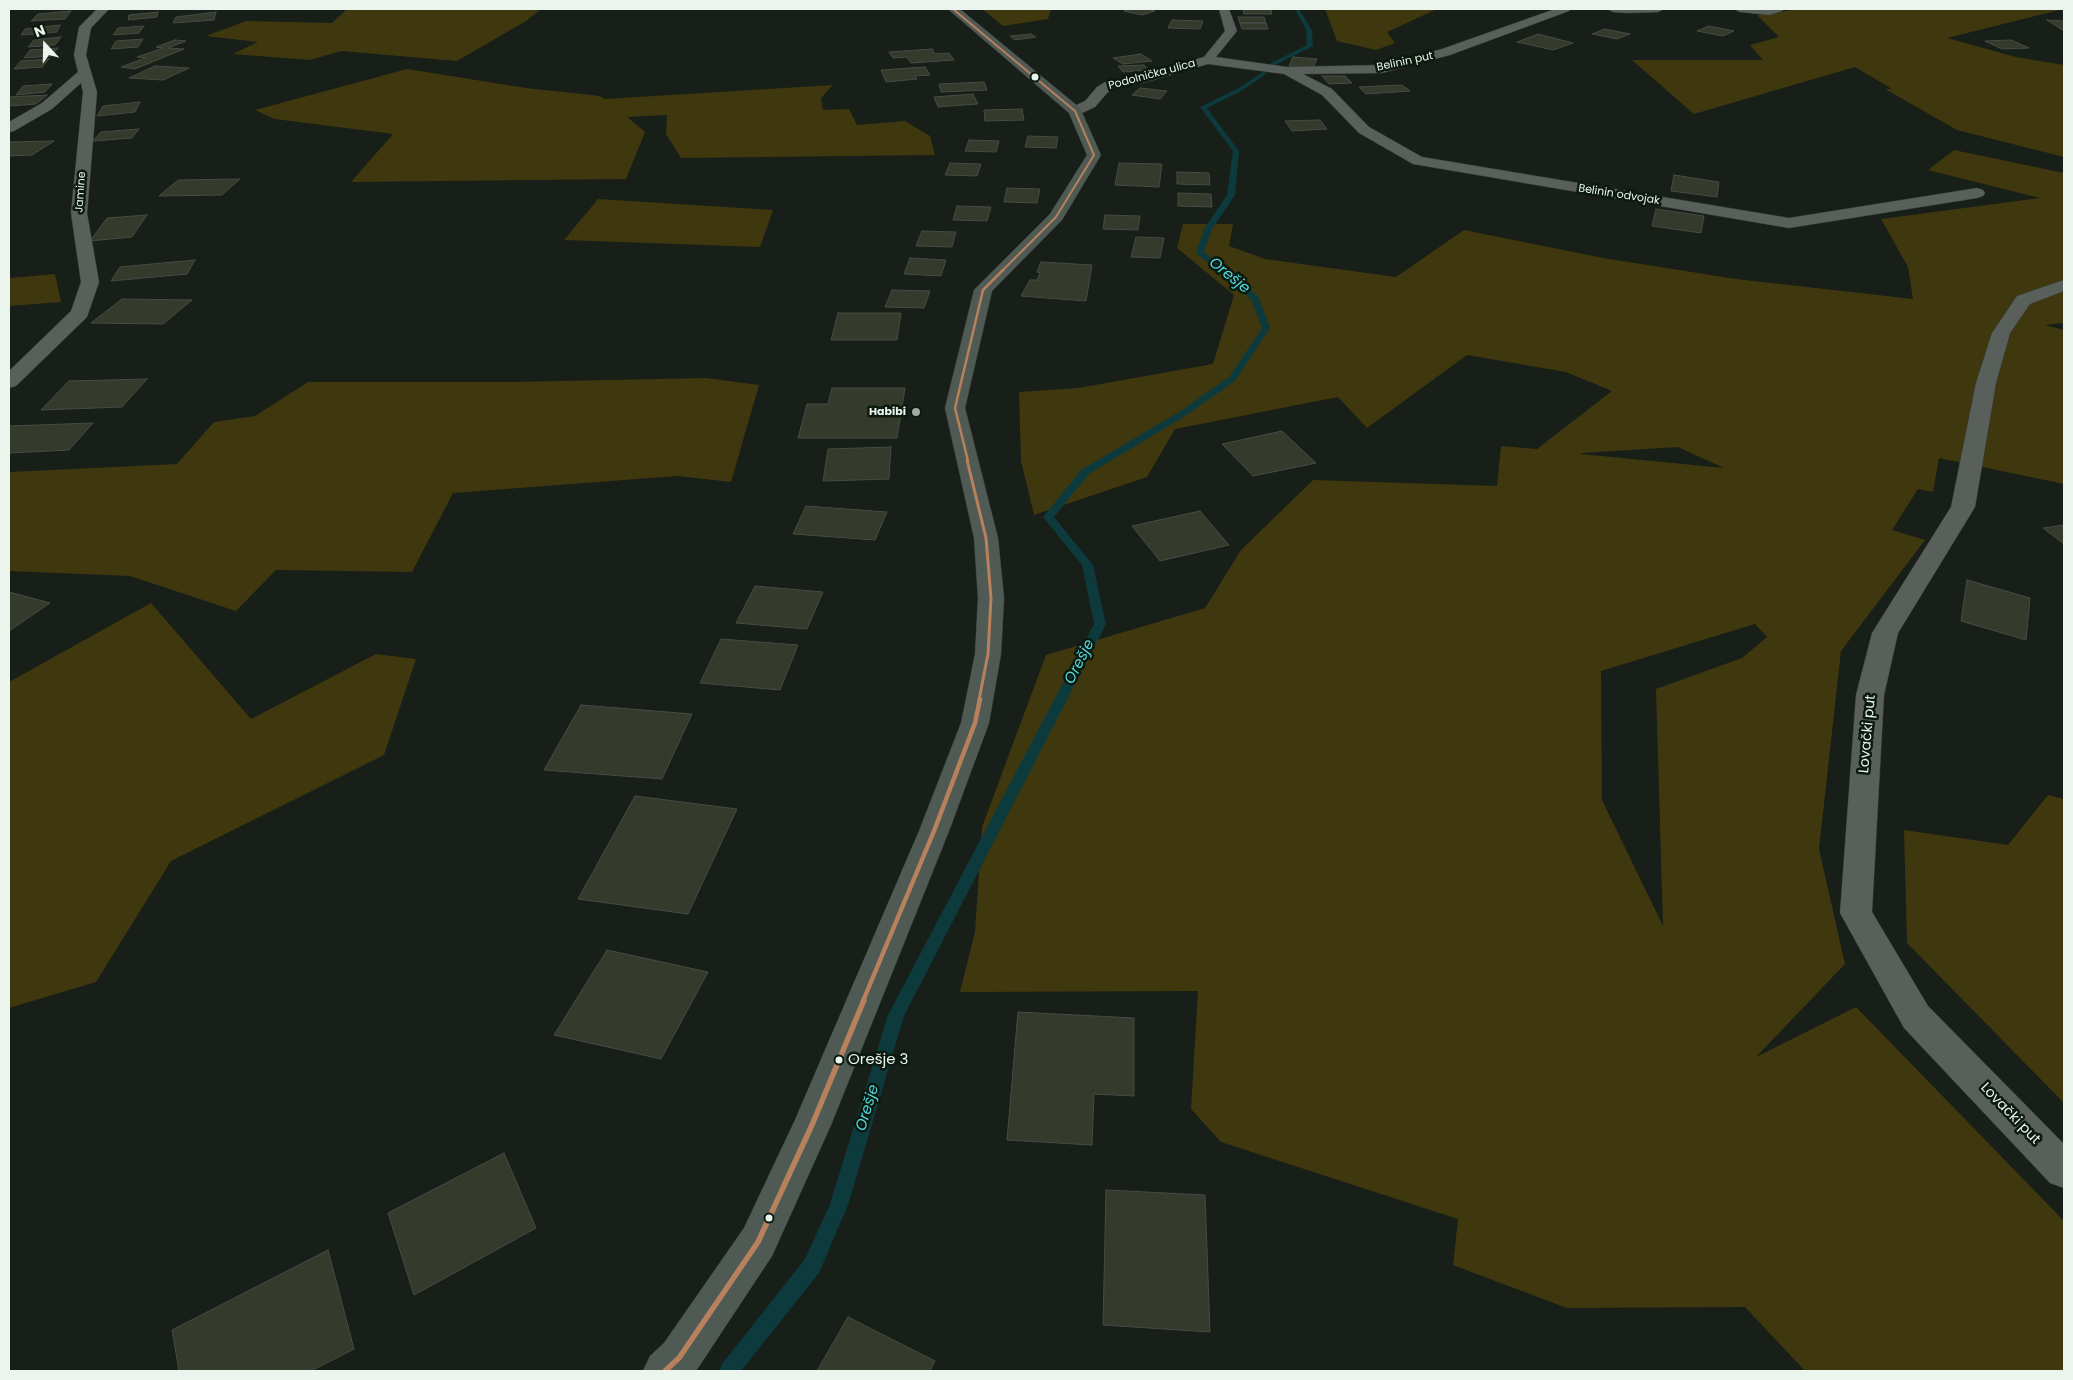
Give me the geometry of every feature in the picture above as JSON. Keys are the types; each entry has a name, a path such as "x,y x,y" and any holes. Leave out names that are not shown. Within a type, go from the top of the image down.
{"street":[{"name":"Jamine","path":"9,382 80,313 90,282 79,213 90,92 80,55 85,27 103,9"},
{"path":"665,1371 679,1358 758,1242 812,1125 934,831 975,723 988,654 991,598 986,538 955,408 983,290 1056,217 1094,155 1075,111 953,9"},
{"name":"Podolnička ulica","path":"1075,111 1090,104 1102,90 1110,85 1142,79 1208,60 1231,31 1224,9"},
{"name":"Belinin put","path":"1208,60 1287,71 1382,68 1446,52 1565,9"},
{"path":"1613,9 1658,9"},
{"path":"1740,9 1769,12 1778,9"},
{"name":"Belinin odvojak","path":"1287,71 1327,92 1364,130 1418,160 1428,162 1789,223 1977,193"},
{"path":"9,128 47,106 84,73"},
{"name":"Lovački put","path":"2064,285 2023,300 2000,333 1986,383 1963,507 1885,633 1870,695 1856,913 1916,1017 2064,1170"}],"shaded area":[{"path":"347,9 541,9 526,21 457,61 341,51 310,60 233,54 258,42 206,36 246,21 332,23"},
{"path":"982,9 1051,9 1048,19 1003,26"},
{"path":"1325,9 1437,9 1387,32 1395,43 1376,50 1337,41"},
{"path":"1799,9 2063,9 1947,38 2016,57 2064,65 2064,157 1957,130 1885,89 1892,89 1855,67 1694,114 1632,60 1763,60 1750,45 1779,37 1757,15"},
{"path":"407,69 526,88 600,96 605,99 833,85 821,98 823,110 849,109 857,125 905,121 930,136 935,155 681,158 666,134 667,115 627,117 645,132 626,179 351,182 393,134 275,119 255,110"},
{"path":"1954,150 2064,173 2064,323 2045,325 2064,330 2064,484 1939,458 1933,492 1918,489 1892,530 1925,540 1841,651 1819,849 1845,964 1756,1057 1856,1007 2064,1221 2064,1371 1805,1371 1745,1307 1567,1308 1453,1265 1458,1219 1221,1142 1191,1109 1198,991 960,992 975,932 982,827 1046,655 1205,608 1241,550 1313,480 1497,486 1501,446 1537,449 1612,391 1566,372 1467,355 1367,428 1338,397 1175,429 1147,477 1034,515 1021,461 1019,392 1078,388 1213,364 1234,295 1177,248 1183,224 1233,224 1229,246 1265,259 1396,277 1464,230 1603,258 1736,279 1913,299 1908,267 1881,219 2040,198 1928,170","holes":["1678,447 1724,468 1581,454 1582,453","1755,624 1767,637 1742,658 1656,689 1663,926 1602,800 1601,671"]},
{"path":"598,199 773,210 760,247 564,240"},
{"path":"55,274 61,302 9,306 9,278"},
{"path":"706,378 759,385 731,482 677,476 453,493 412,572 276,570 236,611 130,576 9,571 9,472 177,464 214,422 255,416 308,382 512,382"},
{"path":"151,603 251,719 376,654 416,659 384,755 171,861 96,982 9,1008 9,682"},
{"path":"2048,795 2064,799 2064,1103 1907,943 1904,830 2008,845"}],"building":[{"path":"1131,9 1155,11 1142,15 1124,11"},
{"path":"1243,9 1271,9 1272,14 1244,14"},
{"path":"71,11 65,19 31,21 38,14"},
{"path":"158,12 157,17 128,20 129,15"},
{"path":"216,12 214,20 173,23 176,17"},
{"path":"1238,17 1264,17 1266,23 1240,23"},
{"path":"1172,20 1203,21 1200,29 1168,28"},
{"path":"2047,20 2064,21 2064,30 2061,29"},
{"path":"1240,23 1266,23 1268,29 1242,29"},
{"path":"60,25 57,32 21,35 25,29"},
{"path":"144,26 139,33 113,35 118,28"},
{"path":"1709,26 1734,31 1723,36 1697,31"},
{"path":"1605,29 1630,34 1617,39 1592,34"},
{"path":"1031,34 1036,37 1015,40 1010,36"},
{"path":"1538,34 1573,43 1553,50 1517,42"},
{"path":"61,37 55,45 28,47 34,40"},
{"path":"143,39 138,47 111,49 116,41"},
{"path":"175,40 186,41 168,48 184,49 135,69 121,67 145,58 137,57 163,48 156,47"},
{"path":"2011,40 2029,48 2002,49 1985,41"},
{"path":"58,48 51,56 24,58 30,50"},
{"path":"932,49 935,54 949,53 954,60 911,63 907,57 893,58 889,52"},
{"path":"1141,54 1152,61 1123,64 1113,58"},
{"path":"1293,57 1317,59 1313,68 1289,66"},
{"path":"49,59 42,67 14,69 21,61"},
{"path":"1144,65 1148,70 1123,72 1118,66"},
{"path":"155,66 189,68 163,80 129,78"},
{"path":"925,67 930,75 915,76 917,79 886,82 881,70"},
{"path":"1322,76 1345,76 1352,83 1329,84"},
{"path":"984,82 987,90 941,92 939,84"},
{"path":"52,84 45,92 16,95 23,86"},
{"path":"1402,85 1410,91 1366,94 1359,87"},
{"path":"1140,88 1167,91 1160,99 1132,95"},
{"path":"973,94 978,104 938,107 934,97"},
{"path":"47,95 36,104 9,106 9,97"},
{"path":"140,102 135,112 97,116 103,106"},
{"path":"1022,109 1024,120 985,121 984,110"},
{"path":"1320,120 1327,129 1292,131 1285,121"},
{"path":"139,129 132,138 93,141 101,132"},
{"path":"1028,136 1058,137 1056,148 1025,147"},
{"path":"969,140 999,141 996,152 965,151"},
{"path":"54,141 32,155 9,156 9,142"},
{"path":"950,163 981,164 977,176 945,175"},
{"path":"1119,163 1162,164 1159,187 1115,185"},
{"path":"1177,172 1209,173 1210,185 1177,184"},
{"path":"1674,175 1719,182 1717,197 1671,191"},
{"path":"240,179 222,195 159,196 178,180"},
{"path":"1007,188 1040,189 1037,203 1004,202"},
{"path":"1178,193 1211,194 1212,207 1178,206"},
{"path":"957,206 991,207 987,221 953,220"},
{"path":"1656,209 1704,216 1701,233 1652,226"},
{"path":"147,215 132,237 90,241 107,218"},
{"path":"1105,215 1140,216 1138,230 1103,229"},
{"path":"922,231 956,232 952,247 916,246"},
{"path":"1136,237 1164,238 1160,258 1131,257"},
{"path":"910,258 946,260 941,276 904,274"},
{"path":"195,260 187,274 111,281 120,267"},
{"path":"1041,262 1092,265 1086,301 1021,296 1030,280 1037,280 1040,273 1037,272"},
{"path":"892,290 930,291 924,308 885,307"},
{"path":"122,299 192,300 163,324 91,323"},
{"path":"838,313 901,313 897,340 831,340"},
{"path":"147,379 122,407 41,410 69,381"},
{"path":"832,388 905,388 897,438 798,438 807,404 828,404"},
{"path":"93,423 69,450 9,453 9,426"},
{"path":"1282,431 1316,463 1253,476 1222,444"},
{"path":"891,447 889,479 823,481 828,449"},
{"path":"806,506 887,512 875,540 793,534"},
{"path":"1200,511 1229,545 1160,561 1132,526"},
{"path":"2064,525 2064,544 2043,528"},
{"path":"1967,580 2030,598 2026,640 1961,621"},
{"path":"755,586 823,592 807,629 736,623"},
{"path":"9,592 50,603 9,631"},
{"path":"721,639 798,645 780,690 700,683"},
{"path":"581,705 692,714 662,779 544,770"},
{"path":"635,796 737,809 688,914 578,899"},
{"path":"607,950 708,972 661,1059 554,1035"},
{"path":"1018,1012 1134,1018 1134,1096 1094,1094 1092,1145 1007,1140"},
{"path":"504,1153 536,1228 414,1295 388,1213"},
{"path":"1106,1190 1205,1195 1210,1332 1103,1325"},
{"path":"328,1250 354,1349 311,1371 179,1371 172,1330"},
{"path":"848,1317 935,1361 930,1371 817,1371"}],"waterway":[{"name":"Orešje","path":"1273,64 1310,46 1309,30 1297,9"},
{"name":"Orešje","path":"729,1371 812,1266 839,1205 896,1015 1100,624 1087,565 1048,517 1085,472 1182,414 1232,379 1266,328 1255,298 1200,253 1208,229 1231,195 1236,151 1203,107 1241,89 1264,73"}],"transit line":[{"path":"665,1371 679,1358 758,1242 812,1125 934,831 975,723 988,654 991,598 986,538 955,408 983,290 1056,217 1094,155 1075,111 953,9"}],"place":[{"name":"Habibi","path":"916,412"},
{"name":"Orešje 3","path":"839,1060"}]}
